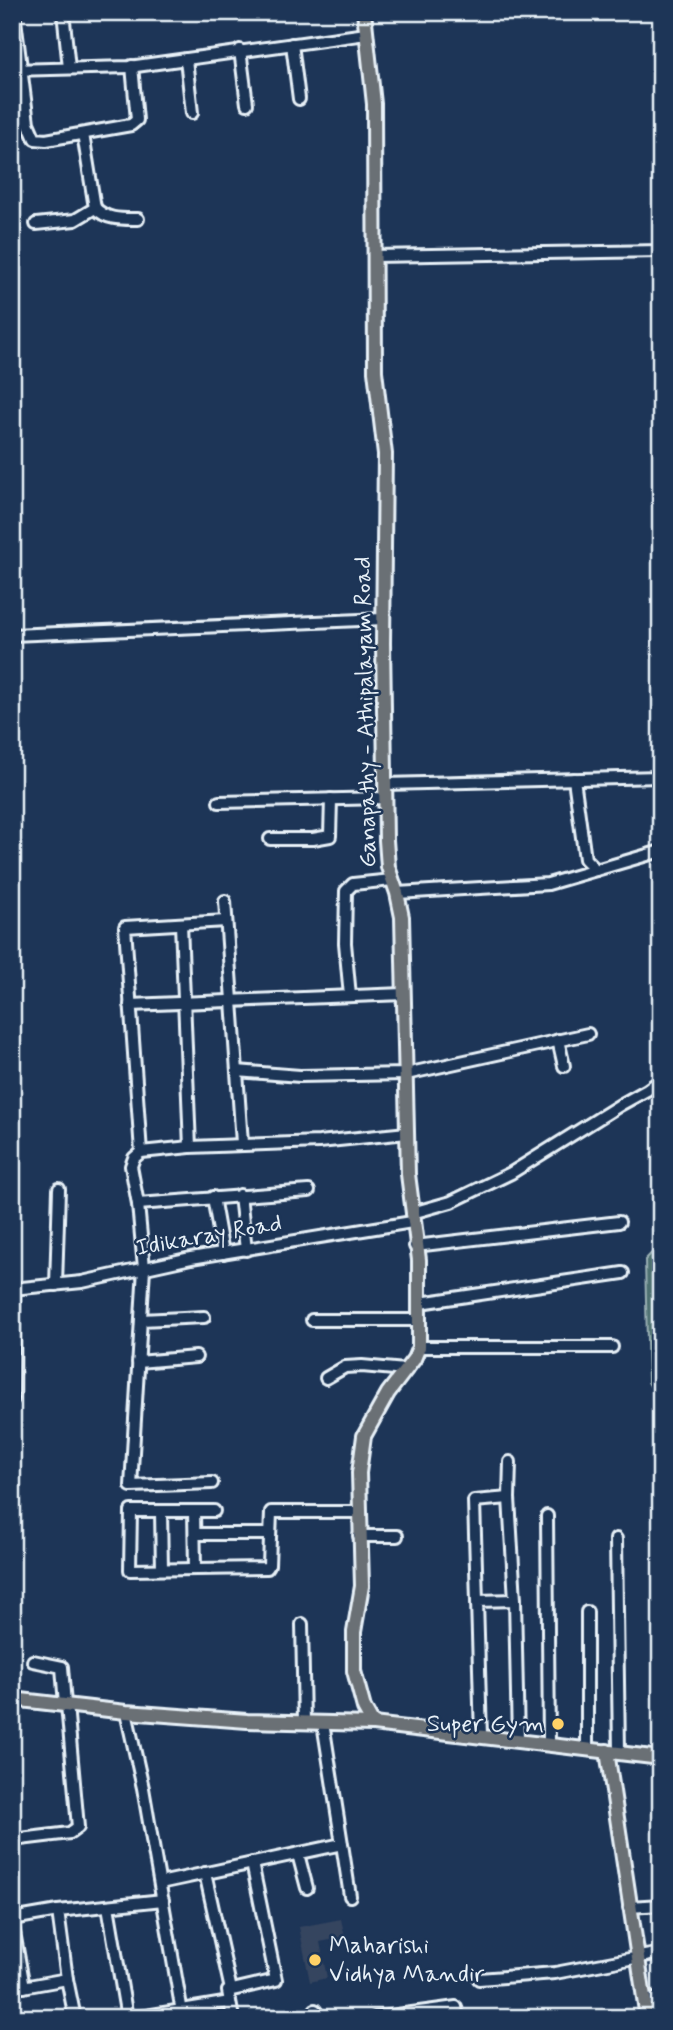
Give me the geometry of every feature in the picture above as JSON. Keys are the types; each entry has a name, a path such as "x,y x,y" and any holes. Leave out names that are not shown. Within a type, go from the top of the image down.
{"main road":[{"name":"Ganapathy - Athipalayam Road","path":"364,12 374,104 375,371 385,454 383,619 387,867 402,917 407,1133 412,1218 419,1260 419,1347"},
{"path":"373,1724 364,1708 354,1671 354,1632 362,1586 359,1473 364,1436 419,1347"},
{"path":"12,1699 126,1712 373,1724 661,1758"},
{"path":"613,1751 629,1907 647,2018"}],"street":[{"path":"14,12 17,70 27,123 35,139 46,140 124,128 137,120 132,66"},
{"path":"69,68 63,13 76,12"},
{"path":"17,70 132,66 366,34"},
{"path":"292,44 299,99"},
{"path":"240,50 247,104"},
{"path":"186,59 192,113"},
{"path":"83,134 95,208 102,215 113,219 138,219"},
{"path":"36,224 75,220 95,208"},
{"path":"374,256 661,251"},
{"path":"12,635 383,619"},
{"path":"385,783 661,777"},
{"path":"574,779 585,859 596,870"},
{"path":"219,802 385,798"},
{"path":"270,839 313,839 330,836 331,799"},
{"path":"350,996 345,943 346,891 353,884 395,887 548,884 661,851"},
{"path":"225,901 242,1143"},
{"path":"141,1152 125,927 226,921"},
{"path":"181,924 190,1147"},
{"path":"130,1005 404,994"},
{"path":"237,1070 300,1076 406,1074 588,1034"},
{"path":"558,1040 564,1066"},
{"name":"Idikaray Road","path":"13,1289 82,1282 412,1218 511,1173 661,1080"},
{"path":"212,1483 131,1486 144,1268 138,1203 131,1166 134,1158 141,1152 190,1147 319,1142 407,1133"},
{"path":"56,1285 59,1189"},
{"path":"138,1203 309,1191"},
{"path":"240,1195 246,1250"},
{"path":"213,1197 223,1253"},
{"path":"415,1246 619,1222"},
{"path":"420,1303 623,1273"},
{"path":"13,1289 13,1399"},
{"path":"141,1320 204,1317"},
{"path":"312,1320 419,1320"},
{"path":"419,1347 612,1347"},
{"path":"138,1362 196,1357"},
{"path":"326,1378 345,1367 405,1370"},
{"path":"510,1462 518,1741"},
{"path":"481,1737 474,1502 509,1498"},
{"path":"214,1511 131,1511 130,1570 269,1567 271,1512 359,1512"},
{"path":"161,1511 162,1569"},
{"path":"194,1511 195,1568"},
{"path":"547,1516 549,1744"},
{"path":"195,1534 270,1534"},
{"path":"359,1536 397,1536"},
{"path":"613,1751 616,1539"},
{"path":"477,1601 515,1601"},
{"path":"587,1612 587,1748"},
{"path":"302,1624 304,1722"},
{"path":"12,1840 70,1833 78,1827 63,1668 60,1665 33,1661"},
{"path":"126,1712 143,1788 182,2014"},
{"path":"323,1723 350,1896"},
{"path":"160,1883 342,1844"},
{"path":"298,1854 307,1888"},
{"path":"233,2018 228,1991 276,1980 252,1863"},
{"path":"205,1873 231,1990"},
{"path":"24,1987 12,1920 58,1910 163,1900"},
{"path":"629,1907 661,1905"},
{"path":"108,1906 127,2018"},
{"path":"58,1910 75,2018"},
{"path":"479,1979 555,1973 661,1953"},
{"path":"12,1989 67,1979"},
{"path":"644,2001 661,1998"},
{"path":"134,2018 182,2014 230,2002"},
{"path":"375,2018 456,2007 458,2018"}],"shaded area":[{"name":"Maharishi Vidhya Mandir","path":"341,1919 345,1937 320,1942 327,1978 310,1982 299,1927"}],"green space":[{"path":"661,1243 661,1405 648,1382 645,1260"}],"place":[{"name":"Super Gym","path":"558,1724"},
{"name":"Maharishi Vidhya Mandir","path":"315,1960"}]}
